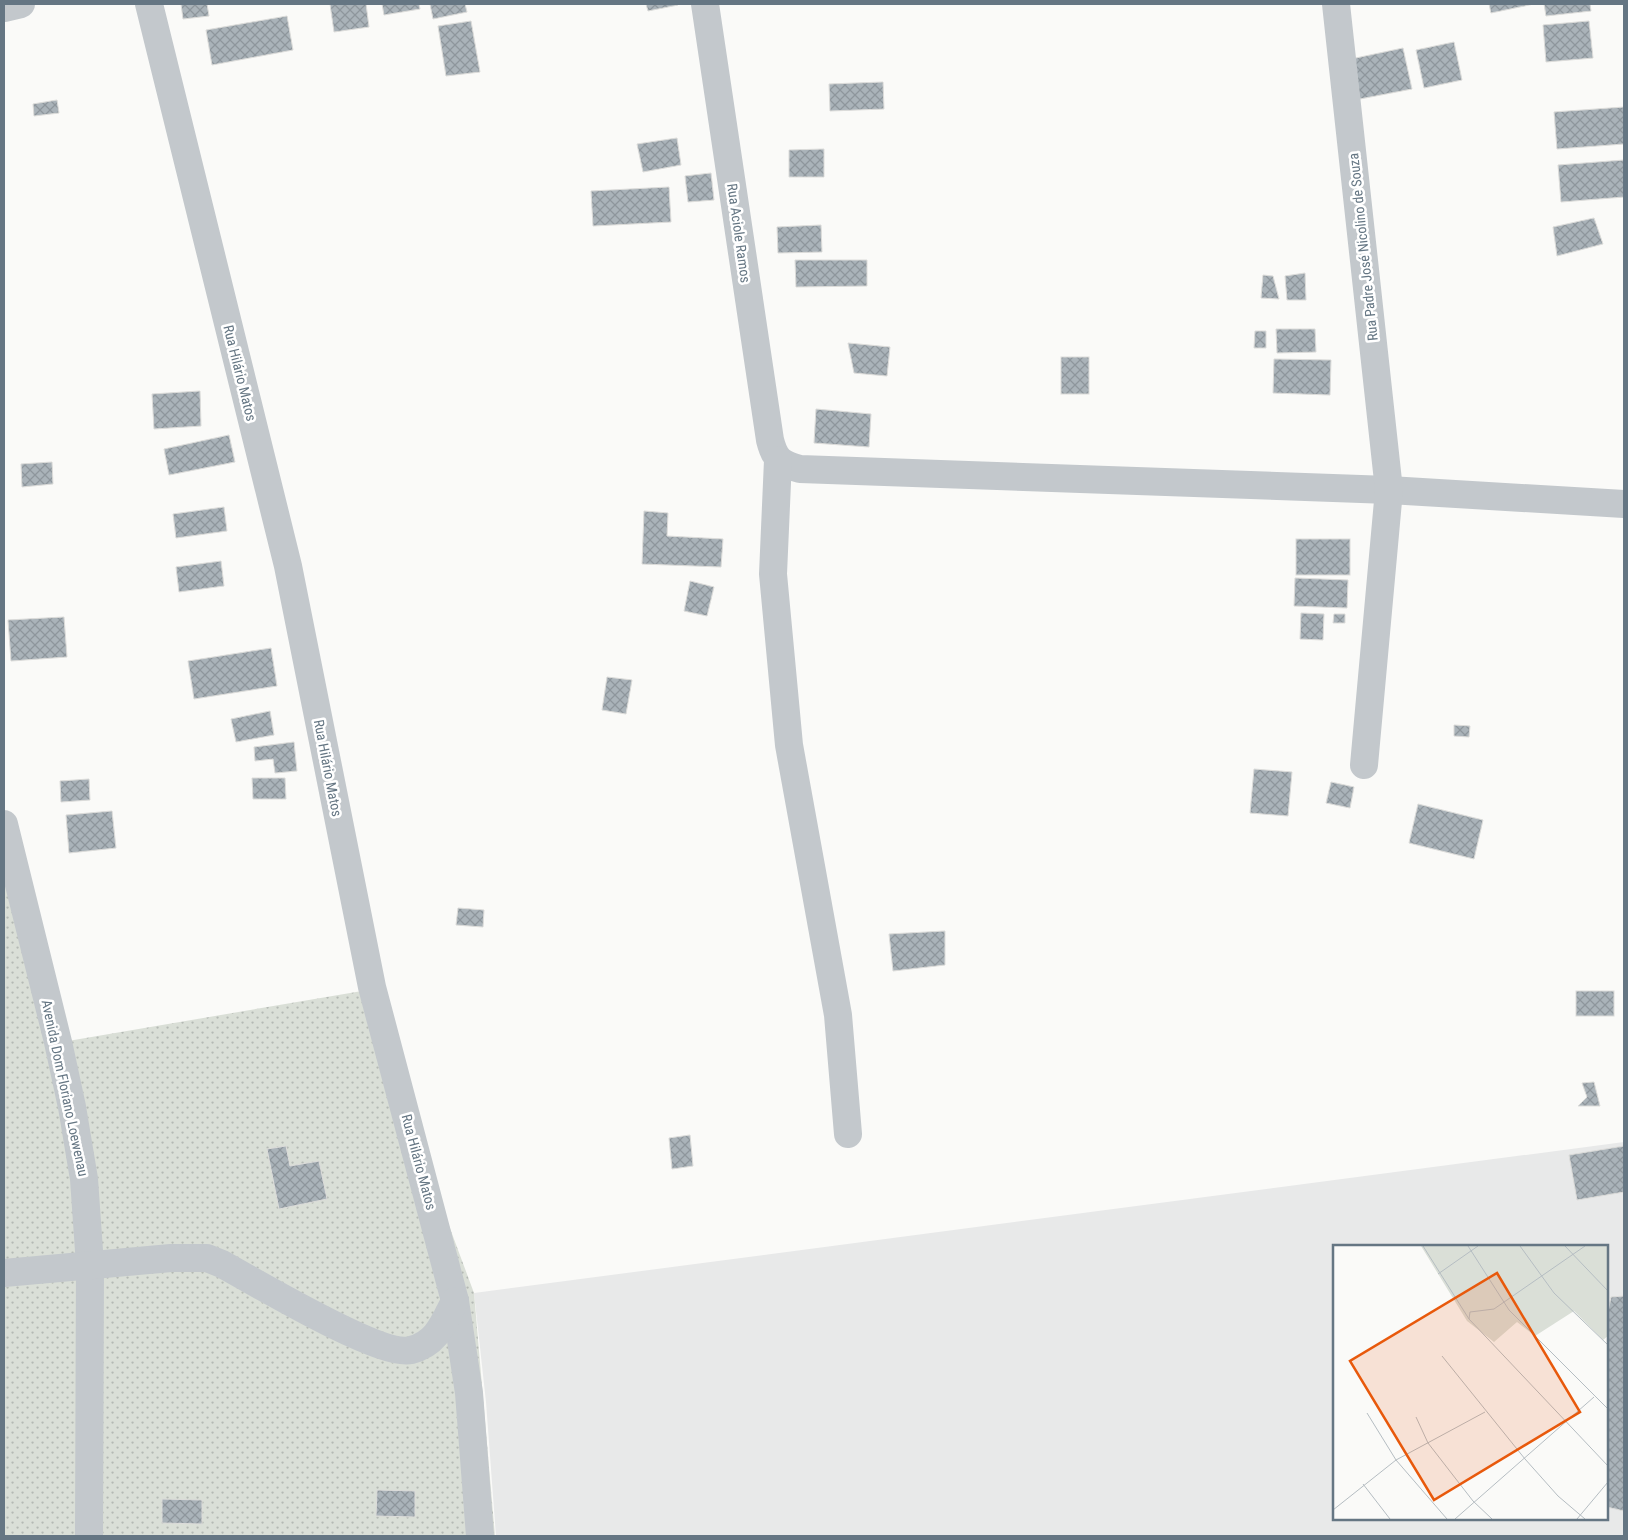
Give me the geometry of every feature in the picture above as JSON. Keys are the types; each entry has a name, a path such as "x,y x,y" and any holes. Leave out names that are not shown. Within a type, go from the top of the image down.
{"street":[{"path":"4,8 20,4"},
{"name":"Rua Hilário Matos","path":"149,4 288,566 372,987 455,1301 469,1393 480,1536"},
{"name":"Rua Aciole Ramos","path":"705,4 770,440 772,450 778,460"},
{"name":"Rua Padre José Nicolino de Souza","path":"1336,4 1389,490 1364,765"},
{"path":"778,460 787,466 800,469 1389,490 1624,504"},
{"path":"778,460 773,574 789,744 838,1015 848,1134"},
{"name":"Avenida Dom Floriano Loewenau","path":"4,824 58,1042 72,1107 84,1179 90,1265 89,1536"},
{"path":"4,1273 171,1258 208,1258 351,1334 379,1346 409,1351 422,1347 432,1340 440,1331 455,1301"}],"shaded area":[{"path":"4,858 68,1041 362,991 474,1293 495,1536 4,1536"},
{"path":"1624,1142 1624,1536 496,1536 486,1402 474,1293"}],"building":[{"path":"181,4 207,4 209,16 183,19"},
{"path":"330,4 366,4 369,27 334,32"},
{"path":"382,4 419,4 420,9 384,15"},
{"path":"430,4 465,4 467,12 433,19"},
{"path":"646,4 677,4 678,5 648,11"},
{"path":"1489,4 1534,4 1491,13"},
{"path":"1544,4 1590,4 1591,11 1546,16"},
{"path":"287,16 293,50 212,65 206,30"},
{"path":"471,21 480,72 446,76 438,26"},
{"path":"1589,21 1593,58 1546,62 1543,25"},
{"path":"1454,42 1462,80 1424,88 1416,50"},
{"path":"1403,48 1412,89 1360,99 1351,59"},
{"path":"883,82 884,109 830,111 829,84"},
{"path":"57,100 59,113 34,116 33,104"},
{"path":"1624,107 1624,144 1557,149 1554,112"},
{"path":"677,138 681,165 643,172 637,144"},
{"path":"824,149 824,177 789,177 789,150"},
{"path":"1624,160 1624,197 1561,202 1558,165"},
{"path":"711,173 714,200 688,202 685,176"},
{"path":"669,187 671,222 593,226 591,191"},
{"path":"1594,218 1603,244 1557,256 1553,227"},
{"path":"821,225 822,252 778,253 777,227"},
{"path":"795,260 867,260 867,286 796,287"},
{"path":"1305,273 1306,300 1287,300 1285,276"},
{"path":"1263,275 1273,276 1279,299 1261,298"},
{"path":"1276,329 1315,329 1316,352 1277,353"},
{"path":"1255,331 1266,331 1266,348 1254,348"},
{"path":"848,343 890,347 887,376 854,373"},
{"path":"1061,357 1089,357 1089,394 1061,394"},
{"path":"1274,359 1331,360 1330,395 1273,393"},
{"path":"200,391 201,426 154,429 152,394"},
{"path":"816,409 871,414 869,447 814,443"},
{"path":"229,435 235,462 169,475 164,449"},
{"path":"52,462 53,484 22,487 21,464"},
{"path":"224,507 227,531 176,538 173,514"},
{"path":"644,511 668,513 667,536 723,539 721,567 642,564"},
{"path":"1296,539 1350,539 1350,575 1296,575"},
{"path":"221,561 224,586 179,592 176,567"},
{"path":"1295,578 1348,580 1347,608 1294,606"},
{"path":"690,581 714,587 707,616 684,611"},
{"path":"1301,613 1324,614 1323,640 1300,639"},
{"path":"1334,614 1345,614 1345,623 1333,623"},
{"path":"64,617 67,657 11,661 8,620"},
{"path":"271,648 277,686 194,699 188,661"},
{"path":"607,677 632,680 626,714 602,710"},
{"path":"270,711 274,735 236,742 231,719"},
{"path":"1454,725 1470,726 1469,737 1454,736"},
{"path":"294,742 297,771 275,773 273,759 255,761 254,747"},
{"path":"1254,769 1292,772 1288,816 1250,813"},
{"path":"252,778 285,778 286,799 253,799"},
{"path":"89,779 90,800 61,802 60,781"},
{"path":"1331,782 1354,787 1350,808 1326,803"},
{"path":"1418,804 1483,820 1474,859 1409,843"},
{"path":"112,811 116,848 69,853 66,815"},
{"path":"458,908 484,910 483,927 456,925"},
{"path":"945,931 945,965 893,971 889,934"},
{"path":"1576,991 1614,991 1614,1016 1576,1016"},
{"path":"1594,1082 1600,1106 1578,1106 1587,1097 1582,1083"},
{"path":"690,1135 693,1166 672,1169 669,1138"},
{"path":"286,1146 290,1166 319,1161 327,1199 279,1209 267,1149"},
{"path":"1624,1146 1624,1192 1577,1200 1569,1155"},
{"path":"1624,1296 1624,1511 1608,1507 1608,1312 1611,1297"},
{"path":"377,1490 415,1491 415,1517 376,1516"},
{"path":"162,1499 202,1500 202,1524 162,1523"}]}
